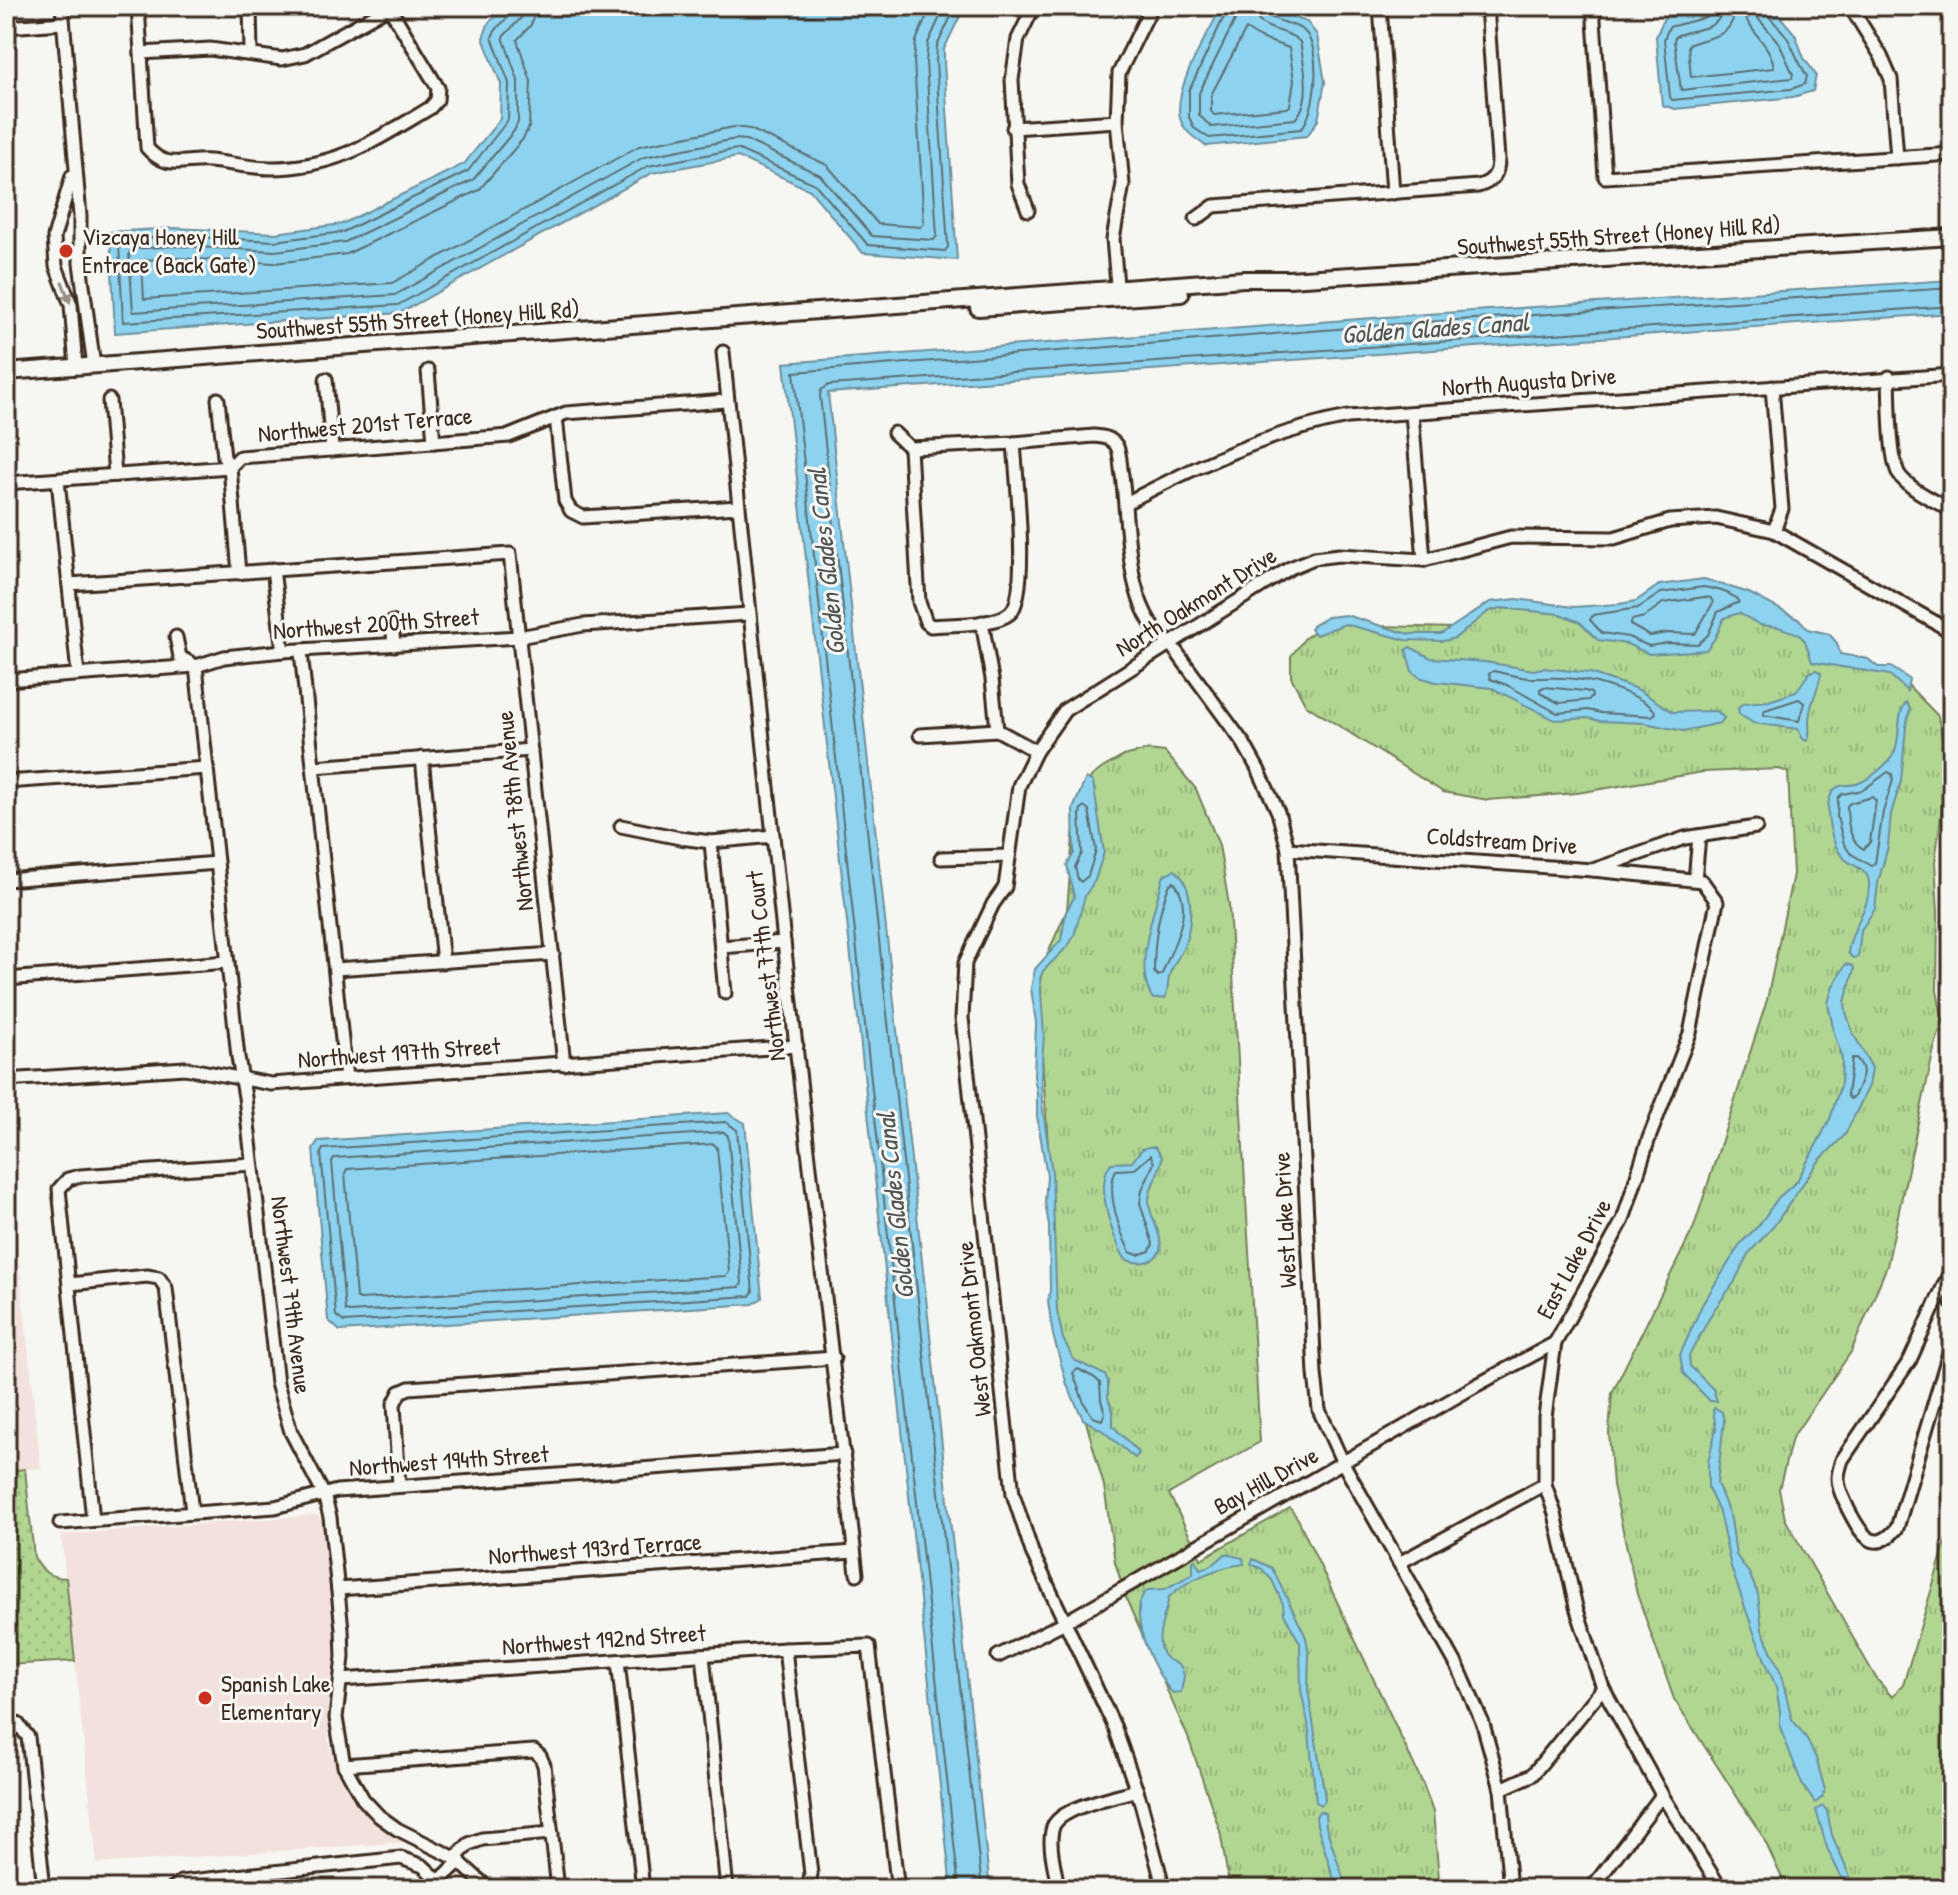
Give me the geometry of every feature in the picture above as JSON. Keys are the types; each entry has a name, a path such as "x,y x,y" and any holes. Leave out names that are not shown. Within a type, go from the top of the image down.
{"street":[{"path":"62,6 80,216 80,263 94,366"},
{"path":"138,6 147,148 157,159 168,163 206,161 269,168 315,165 361,149 430,108 437,100 438,88 390,6 305,54 282,59 210,49 141,53"},
{"path":"250,6 251,53"},
{"path":"1028,210 1018,184 1012,80 1018,39 1034,6"},
{"path":"1118,294 1113,239 1123,184 1117,121 1119,73 1152,6"},
{"path":"1380,6 1393,193"},
{"path":"1196,219 1214,206 1478,186 1493,178 1498,159 1487,6"},
{"path":"1593,6 1605,177 1952,154"},
{"path":"1850,6 1881,56 1891,79 1897,158"},
{"path":"6,27 63,23"},
{"path":"1013,128 1117,121"},
{"path":"75,163 69,193 54,237 56,266 71,305 76,367"},
{"name":"Southwest 55th Street (Honey Hill Rd)","path":"6,372 834,311 984,308 1118,294 1201,292 1288,279 1952,237"},
{"name":"Northwest 77th Court","path":"723,352 784,942 857,1574"},
{"path":"428,371 434,442"},
{"name":"North Augusta Drive","path":"1126,503 1189,470 1299,428 1348,417 1952,375"},
{"path":"1889,377 1894,459 1899,474 1908,484 1952,511"},
{"path":"326,379 332,450"},
{"path":"1772,387 1782,509 1774,531"},
{"path":"218,399 224,457 230,467 239,573"},
{"path":"109,400 115,475"},
{"name":"Northwest 201st Terrace","path":"6,483 230,467 240,457 509,436 566,413 726,401"},
{"path":"1412,413 1424,560"},
{"path":"556,417 565,501 571,511 583,517 738,507"},
{"path":"894,433 910,448 919,602 926,622 931,626 998,620 1010,613 1020,591 1014,443 910,448"},
{"name":"West Lake Drive","path":"1014,443 1094,436 1107,437 1117,446 1126,503 1129,552 1142,607 1159,636 1170,643 1252,757 1278,812 1288,849 1319,1410 1343,1463 1459,1669 1483,1724 1501,1789 1510,1889"},
{"path":"58,480 78,674"},
{"name":"North Oakmont Drive","path":"1036,751 1065,710 1290,568 1314,558 1339,555 1424,560 1511,537 1614,538 1670,521 1716,518 1774,531 1952,632"},
{"name":"Northwest 78th Avenue","path":"273,569 510,554 564,1064"},
{"path":"69,584 273,569 283,651"},
{"name":"Northwest 200th Street","path":"6,680 196,666 224,657 283,651 519,637 583,625 749,614"},
{"path":"392,622 394,645"},
{"path":"982,622 997,730"},
{"name":"Northwest 79th Avenue","path":"176,637 180,657 196,666 277,1383 291,1432 324,1495 330,1517 343,1657 336,1718 344,1765 354,1785 379,1816 397,1829 457,1859 489,1889"},
{"path":"301,652 346,1078"},
{"path":"920,735 997,730 1036,751"},
{"path":"314,767 531,750"},
{"name":"West Oakmont Drive","path":"1036,751 1019,786 1005,887 993,904 965,963 962,1018 1013,1494 1032,1552 1115,1728 1137,1790 1164,1889"},
{"path":"422,758 443,962"},
{"path":"6,782 207,768"},
{"path":"621,826 711,842 773,836"},
{"name":"Coldstream Drive","path":"1288,849 1593,870 1699,836 1756,827"},
{"path":"1593,870 1695,880 1699,836"},
{"path":"711,842 725,993"},
{"path":"941,858 1009,856"},
{"path":"6,880 217,863"},
{"name":"East Lake Drive","path":"1695,880 1702,881 1717,902 1690,1033 1649,1138 1623,1220 1555,1343 1545,1417 1545,1484 1576,1607 1603,1688 1662,1795 1721,1889"},
{"path":"721,947 784,942"},
{"path":"335,969 553,954"},
{"path":"6,979 228,962"},
{"name":"Northwest 197th Street","path":"6,1080 185,1068 271,1084 797,1046"},
{"path":"93,1520 59,1189 68,1179 80,1176 252,1164"},
{"path":"1952,1254 1949,1274 1952,1304"},
{"path":"1949,1274 1910,1360 1842,1460 1838,1475 1839,1490 1859,1531 1870,1540 1889,1538 1897,1528 1952,1343"},
{"path":"70,1284 147,1276 159,1278 166,1288 192,1512"},
{"name":"Bay Hill Drive","path":"998,1656 1065,1622 1555,1343"},
{"path":"399,1486 394,1404 400,1392 409,1388 834,1358"},
{"name":"Northwest 194th Street","path":"60,1523 275,1507 337,1491 844,1454"},
{"path":"1399,1563 1545,1484"},
{"name":"Northwest 193rd Terrace","path":"338,1589 854,1552"},
{"name":"Northwest 192nd Street","path":"341,1680 864,1644 869,1646 897,1882 894,1889"},
{"path":"785,1649 811,1874 808,1889"},
{"path":"703,1655 727,1889"},
{"path":"618,1661 643,1889"},
{"path":"1501,1789 1532,1775 1603,1688"},
{"path":"6,1717 18,1724 28,1737 44,1889"},
{"path":"344,1765 534,1751 544,1765 558,1889"},
{"path":"1058,1889 1052,1836 1059,1817 1137,1790"},
{"path":"1591,1889 1662,1795"},
{"path":"172,1889 181,1882 401,1858 423,1866 438,1885 469,1844 482,1839 552,1833"}],"shaded area":[{"path":"6,1142 41,1468 6,1471"},
{"name":"Spanish Lake Elementary","path":"316,1515 324,1521 336,1644 328,1738 336,1767 352,1796 371,1820 406,1842 97,1864 61,1535"}],"green space":[{"path":"1674,591 1785,618 1834,654 1897,674 1938,716 1944,747 1944,793 1935,862 1937,991 1943,1021 1934,1049 1887,1266 1851,1352 1792,1438 1779,1489 1785,1519 1876,1678 1892,1697 1903,1685 1952,1521 1952,1889 1787,1889 1763,1837 1674,1699 1637,1594 1613,1485 1609,1433 1612,1393 1694,1227 1767,1000 1793,874 1788,772 1779,769 1703,772 1577,793 1488,800 1443,792 1306,705 1291,677 1291,656 1305,638 1325,624 1350,621 1380,626 1454,628 1490,607 1587,615"},
{"path":"1147,750 1165,752 1196,789 1219,845 1229,905 1260,1442 1169,1494 1201,1559 1290,1508 1298,1519 1423,1784 1433,1812 1440,1889 1230,1889 1220,1831 1188,1737 1127,1601 1115,1562 1104,1486 1055,1311 1038,995 1043,964 1067,910 1073,836 1081,792 1092,776 1104,767 1124,756"},
{"path":"25,1469 34,1557 47,1573 66,1578 75,1661 6,1665 6,1471"}],"water":[{"path":"509,6 965,6 944,49 957,260 863,253 810,190 738,157 652,173 400,313 115,333 110,232 174,228 275,233 342,224 464,164 500,119 501,84 483,38 489,22"},
{"path":"1222,6 1266,6 1307,22 1317,35 1325,82 1318,120 1307,136 1206,146 1184,127 1179,105 1182,91 1193,61"},
{"path":"1721,6 1771,6 1795,34 1804,58 1816,75 1813,91 1793,97 1675,109 1662,105 1656,37 1664,18"},
{"name":"Golden Glades Canal","path":"1952,280 1952,313 828,393 990,1889 951,1889 784,363 1412,315"},
{"path":"1704,579 1749,593 1800,620 1808,629 1829,634 1837,643 1840,654 1868,659 1878,667 1891,667 1909,679 1907,691 1890,675 1812,662 1805,641 1799,634 1760,625 1739,613 1724,618 1706,650 1649,654 1627,644 1598,640 1580,622 1560,614 1502,608 1489,611 1455,638 1444,641 1406,640 1345,624 1316,635 1311,629 1327,617 1346,615 1408,634 1441,634 1490,602 1517,599 1573,607 1619,604 1636,601 1659,585"},
{"path":"1410,647 1431,658 1590,673 1637,689 1673,712 1717,711 1724,718 1720,723 1683,731 1645,723 1588,718 1555,720 1492,688 1436,682 1419,677 1412,671 1406,650"},
{"path":"1816,670 1821,673 1811,709 1807,741 1798,729 1753,723 1739,714 1738,707 1744,703 1769,701 1796,692 1809,673"},
{"path":"1906,702 1910,709 1901,781 1891,814 1875,909 1861,930 1858,957 1853,958 1848,953 1852,935 1867,901 1869,882 1866,874 1847,861 1835,845 1828,817 1829,800 1837,787 1863,781 1890,759 1896,749"},
{"path":"1086,778 1093,782 1104,852 1095,880 1085,896 1074,936 1043,971 1040,979 1044,1035 1042,1104 1052,1172 1057,1311 1063,1339 1074,1360 1105,1375 1113,1426 1139,1453 1135,1458 1103,1431 1083,1419 1067,1385 1053,1335 1048,1301 1047,1176 1037,1116 1034,1077 1036,1023 1031,988 1035,969 1061,940 1066,912 1074,897 1067,865 1074,853 1073,809"},
{"path":"1175,870 1189,895 1189,926 1185,944 1170,973 1165,998 1153,999 1145,972 1147,939 1163,878"},
{"path":"1846,964 1853,966 1854,970 1845,1002 1846,1012 1852,1031 1872,1068 1869,1086 1845,1135 1819,1161 1773,1227 1748,1254 1734,1283 1713,1311 1689,1356 1690,1366 1713,1389 1717,1401 1710,1401 1683,1373 1680,1355 1702,1305 1741,1243 1759,1225 1778,1198 1797,1181 1830,1119 1841,1083 1842,1059 1828,1003 1833,986"},
{"path":"728,1113 745,1123 762,1298 753,1304 340,1331 328,1320 313,1149 318,1141"},
{"path":"1155,1147 1162,1157 1149,1199 1161,1241 1157,1256 1137,1263 1125,1259 1115,1237 1107,1211 1104,1184 1111,1163 1132,1162 1142,1149"},
{"path":"1715,1408 1722,1412 1724,1421 1717,1483 1731,1519 1736,1555 1749,1573 1758,1594 1762,1630 1780,1671 1792,1719 1816,1758 1825,1790 1823,1797 1815,1803 1802,1784 1780,1727 1776,1687 1731,1567 1719,1512 1708,1488 1708,1462 1716,1429"},
{"path":"1225,1554 1243,1558 1244,1564 1204,1575 1169,1597 1160,1645 1166,1658 1182,1668 1184,1676 1181,1692 1173,1693 1158,1672 1144,1642 1140,1626 1141,1599 1148,1590 1165,1589 1193,1574 1193,1561 1200,1569 1214,1564"},
{"path":"1253,1559 1272,1568 1306,1637 1308,1690 1325,1801 1321,1805 1316,1802 1308,1723 1301,1690 1300,1643 1284,1614 1272,1580 1262,1569 1251,1564"},
{"path":"1823,1806 1855,1889 1847,1889 1827,1848 1816,1810"},
{"path":"1319,1811 1325,1813 1326,1827 1347,1889 1337,1889 1317,1825"}],"place":[{"name":"Vizcaya Honey Hill Entrace (Back Gate)","path":"66,251"},
{"name":"Spanish Lake Elementary","path":"205,1698"}]}
